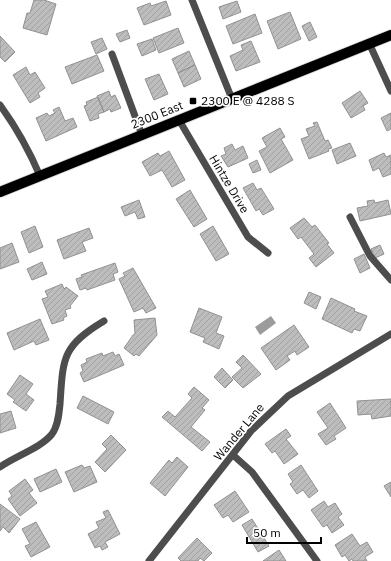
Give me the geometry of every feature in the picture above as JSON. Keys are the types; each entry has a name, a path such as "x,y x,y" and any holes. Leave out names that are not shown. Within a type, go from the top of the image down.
{"main road":[{"name":"2300 East","path":"0,192 391,35"}],"street":[{"path":"192,0 232,99"},
{"path":"369,43 391,91"},
{"path":"112,54 142,135"},
{"path":"0,105 13,123 26,146 40,176"},
{"name":"Hintze Drive","path":"179,120 248,237 268,253"},
{"path":"350,217 370,256 391,280"},
{"path":"0,467 42,442 53,433 58,415 62,370 67,354 82,334 104,321"},
{"name":"Wander Lane","path":"149,561 251,431 288,396 391,334"},
{"path":"233,455 252,472 317,561"},
{"path":"154,555 160,561"}],"shaded area":[{"path":"271,316 276,323 260,335 255,327"}],"building":[{"path":"34,0 44,0 56,4 47,35 23,28 27,13 30,13"},
{"path":"166,1 171,15 144,25 137,8 150,3 151,6"},
{"path":"237,1 241,12 223,19 219,7"},
{"path":"290,12 301,39 278,49 267,21"},
{"path":"255,14 262,33 233,44 226,26"},
{"path":"310,22 317,37 309,41 302,26"},
{"path":"178,28 184,43 159,53 153,38"},
{"path":"127,30 130,38 120,42 116,34"},
{"path":"0,36 15,52 5,62 0,57"},
{"path":"102,38 107,49 96,54 91,42"},
{"path":"152,39 156,50 142,56 137,44"},
{"path":"251,41 260,62 236,71 230,56 243,50 241,45"},
{"path":"189,51 195,65 178,73 172,59"},
{"path":"97,55 104,71 72,84 65,67"},
{"path":"195,65 201,79 184,87 178,73"},
{"path":"26,67 30,75 35,72 45,88 38,93 40,97 30,103 13,75"},
{"path":"159,74 168,94 154,100 145,79"},
{"path":"109,91 111,97 115,95 121,108 111,112 110,109 104,112 97,96"},
{"path":"360,91 368,103 363,106 365,110 351,118 342,103"},
{"path":"98,97 104,112 98,114 99,118 90,121 84,106 87,105 86,102"},
{"path":"59,107 65,121 73,118 77,127 46,141 36,118 47,113 49,116 55,113 53,110"},
{"path":"391,113 391,129 387,131 381,118"},
{"path":"317,122 325,141 328,140 332,148 328,149 329,151 309,159 301,139 309,136 306,129 315,126 313,123"},
{"path":"280,128 285,137 281,139 293,160 270,173 259,151 267,147 262,138"},
{"path":"350,143 356,156 337,164 332,150"},
{"path":"232,144 235,150 243,146 248,158 228,167 221,156 226,154 224,148"},
{"path":"169,151 185,180 172,187 162,170 150,176 142,162 158,153 160,156"},
{"path":"384,153 386,157 391,155 391,174 383,177 379,168 373,171 369,160"},
{"path":"257,160 261,170 253,173 249,164"},
{"path":"253,183 257,190 261,188 274,209 263,215 259,209 256,211 243,188"},
{"path":"190,190 207,219 194,227 176,199"},
{"path":"139,200 145,217 138,219 135,212 125,216 121,207"},
{"path":"374,200 375,203 388,200 391,214 360,221 357,208 368,206 367,201"},
{"path":"304,218 312,227 315,225 329,243 327,244 334,253 316,267 309,258 314,254 301,237 298,239 290,228"},
{"path":"35,226 43,247 29,253 21,232"},
{"path":"213,226 229,254 216,261 200,234"},
{"path":"89,228 93,238 82,242 86,251 64,259 57,240"},
{"path":"12,243 19,262 0,269 0,248"},
{"path":"380,245 384,254 375,258 371,249"},
{"path":"364,254 370,268 360,273 354,259"},
{"path":"42,262 47,274 32,280 27,269"},
{"path":"115,263 118,272 113,274 115,280 87,290 86,288 80,290 76,279 82,277 81,275"},
{"path":"133,268 156,308 146,313 143,308 134,312 119,279 125,276 123,273"},
{"path":"62,284 64,289 66,287 78,296 70,306 71,308 65,310 67,316 63,318 64,320 52,324 42,299 48,297 45,291"},
{"path":"309,292 321,297 316,309 304,303"},
{"path":"331,298 355,309 354,311 367,316 360,331 354,329 352,333 322,319"},
{"path":"199,308 222,317 216,333 224,336 219,349 203,342 205,338 190,332"},
{"path":"155,318 157,335 139,356 136,354 134,356 124,348 135,334 134,320"},
{"path":"40,319 49,340 36,345 34,341 14,350 7,333"},
{"path":"294,325 309,347 297,355 295,351 287,356 290,360 276,370 261,348"},
{"path":"113,352 115,356 119,354 124,365 84,382 80,373 83,371 81,365 87,362 86,359 102,353 103,356"},
{"path":"243,355 261,374 243,388 232,377 242,368 236,362"},
{"path":"222,368 233,380 225,388 214,377"},
{"path":"20,375 33,384 26,394 34,400 26,411 13,402 15,400 7,394"},
{"path":"194,387 209,400 202,408 205,410 191,427 210,442 202,451 162,417 168,411 175,417 192,398 188,394"},
{"path":"83,396 114,412 108,424 77,408"},
{"path":"391,399 391,416 372,419 371,414 358,415 357,401"},
{"path":"330,403 346,428 334,436 336,439 326,445 318,434 328,428 317,412"},
{"path":"11,411 16,428 0,433 0,414"},
{"path":"286,429 291,436 286,439 298,454 284,464 275,451 272,453 265,444"},
{"path":"111,435 126,450 105,472 95,462 107,449 102,444"},
{"path":"177,457 188,467 165,496 150,483 169,460 172,463"},
{"path":"82,465 84,468 90,466 97,482 74,492 65,472"},
{"path":"301,465 318,491 309,498 303,490 297,494 290,484 293,482 288,474"},
{"path":"56,469 62,482 40,492 34,479"},
{"path":"25,479 33,490 29,493 37,503 20,516 8,499 12,496 9,491"},
{"path":"391,482 391,497 384,486"},
{"path":"235,491 249,512 233,522 228,515 223,518 214,505"},
{"path":"324,501 328,507 335,503 342,514 338,517 344,525 332,533 327,525 323,527 311,510"},
{"path":"0,504 20,519 9,533 3,527 0,531"},
{"path":"108,510 120,534 105,542 108,547 102,550 100,546 95,548 88,534 99,528 96,522 106,518 103,512"},
{"path":"252,519 269,546 258,552 242,525"},
{"path":"36,522 50,547 31,557 25,546 30,544 22,529"},
{"path":"352,534 360,546 367,542 373,552 365,557 367,561 353,561 352,559 349,561 345,555 342,557 335,545"},
{"path":"197,538 212,553 204,561 200,558 198,561 181,561 178,558"},
{"path":"279,550 286,561 263,561"}],"place":[{"name":"2300 E @ 4288 S","path":"193,101"}]}
